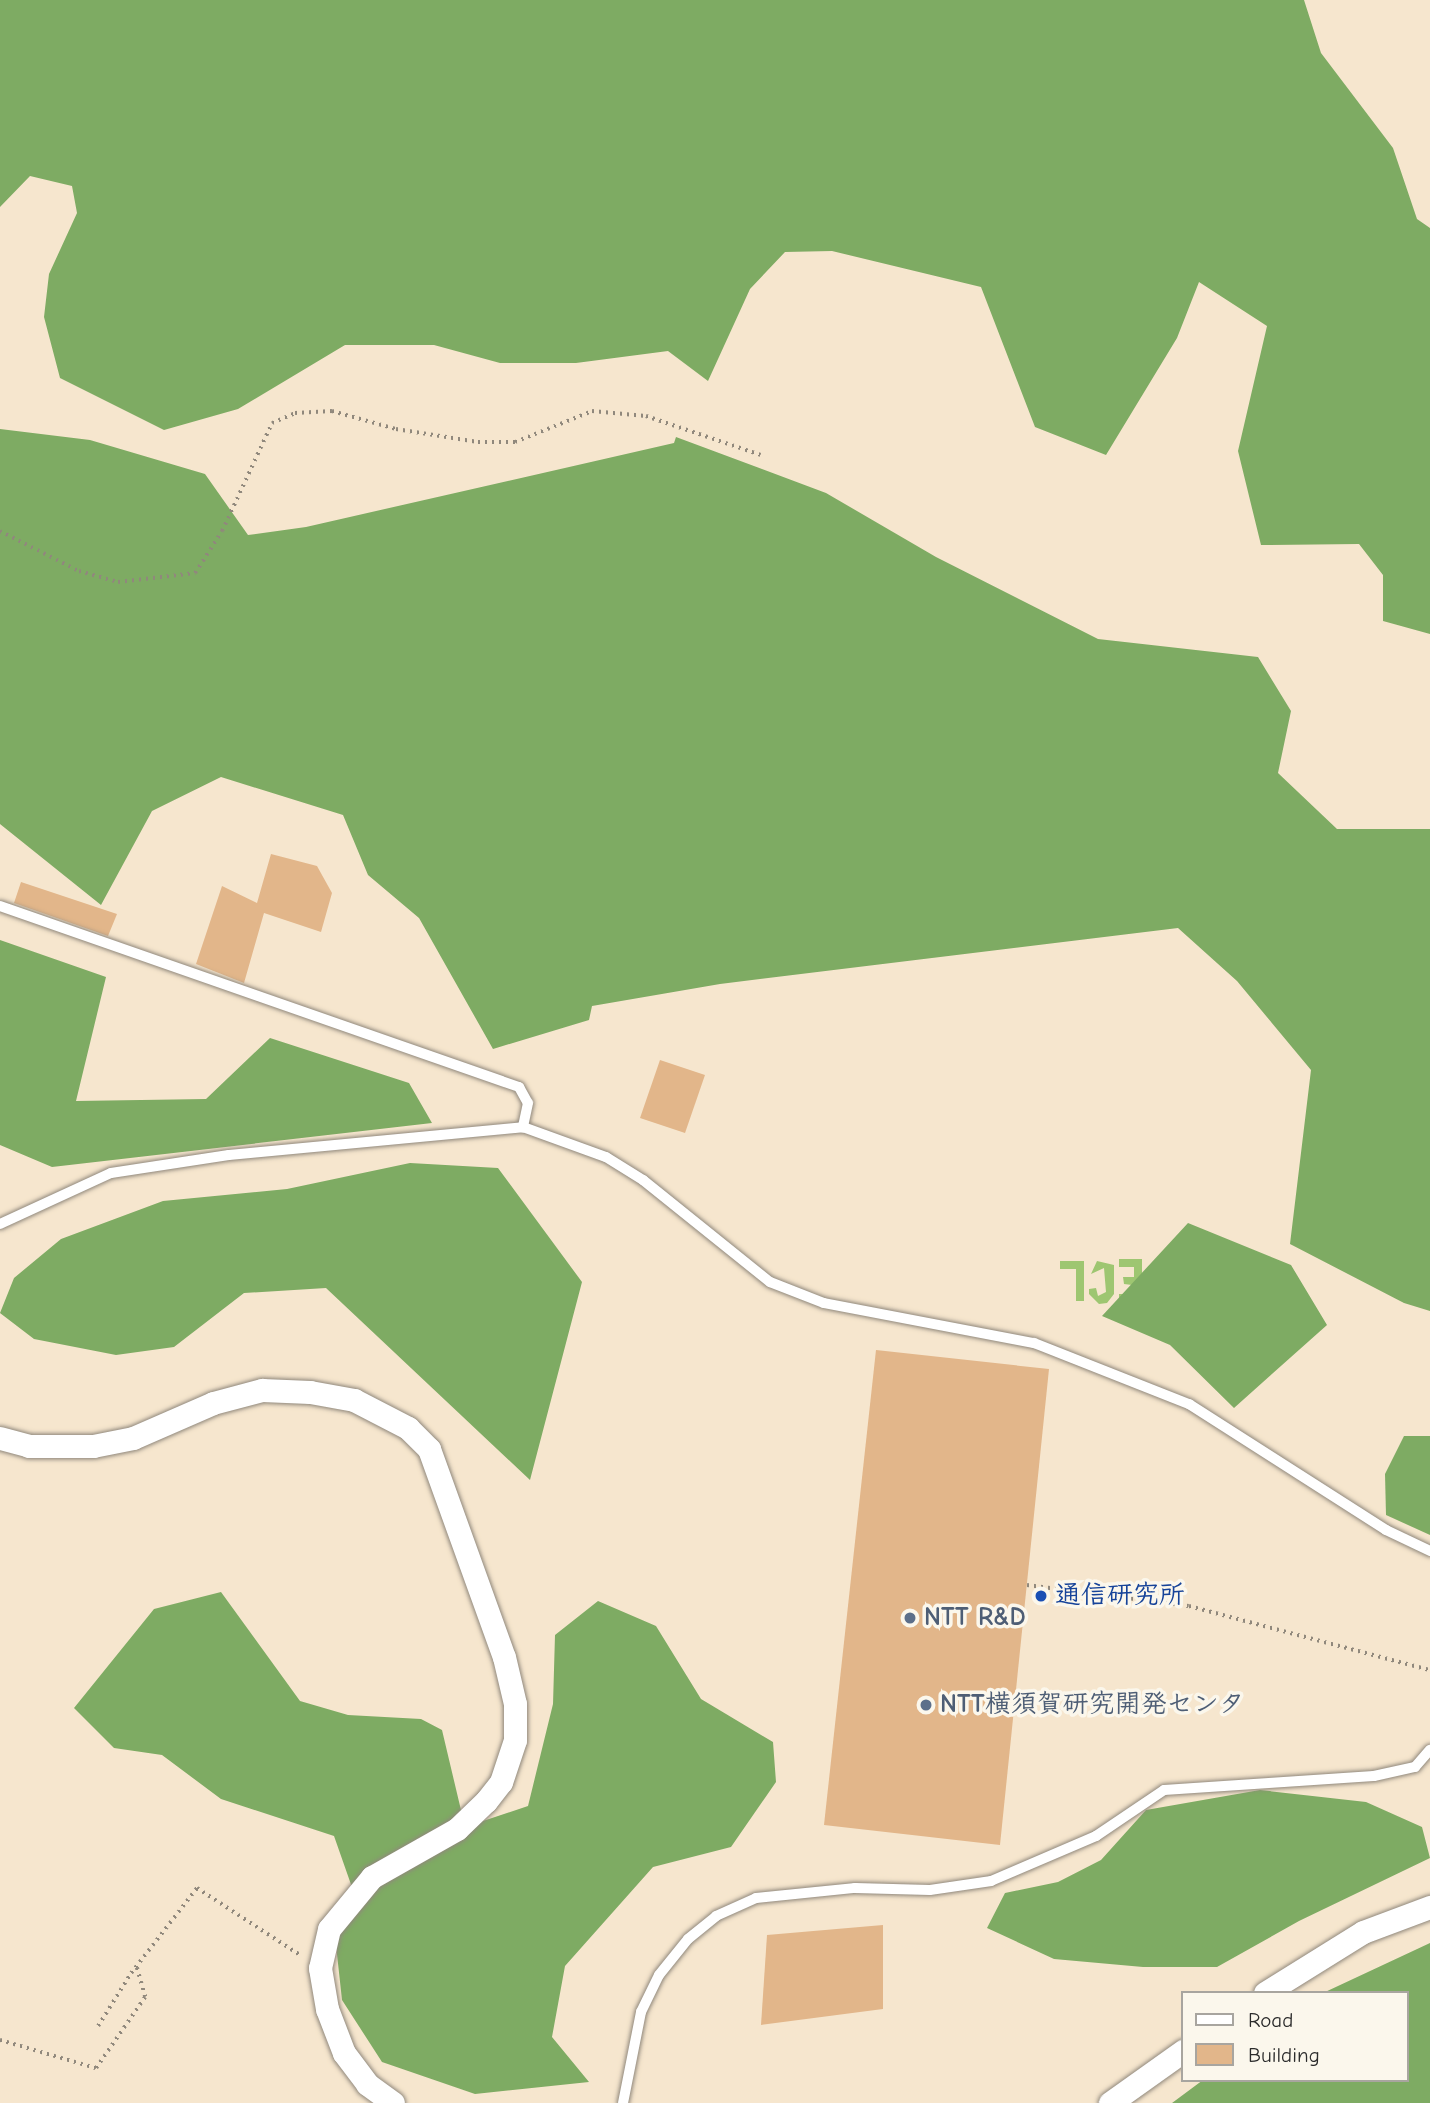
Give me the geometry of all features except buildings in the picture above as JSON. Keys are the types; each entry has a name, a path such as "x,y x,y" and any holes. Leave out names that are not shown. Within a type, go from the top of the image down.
{"street":[{"path":"0,1438 29,1446 93,1446 132,1438 213,1403 262,1390 310,1392 354,1400 408,1428 429,1449 504,1657 515,1704 515,1740 501,1782 486,1801 457,1829 372,1877 329,1929 320,1968 327,2008 344,2053 367,2084 393,2103"},
{"path":"1268,1991 1363,1932 1430,1906"},
{"path":"1110,2103 1182,2052"}],"lane":[{"path":"0,905 519,1087 528,1103 523,1127"},
{"path":"0,1224 111,1173 229,1155 523,1127 607,1157 643,1180 770,1282 824,1303 1034,1343 1189,1405 1386,1530 1430,1551"},
{"path":"623,2103 641,2012 659,1975 688,1939 716,1916 757,1898 842,1889 930,1890 991,1881 1096,1836 1164,1790 1374,1776 1415,1767 1430,1750"}],"path":[{"path":"0,531 79,571 117,582 195,573 222,531 272,423 295,413 332,411 396,429 478,442 515,442 592,411 646,416 761,455"},
{"path":"1027,1585 1189,1606 1430,1670"},
{"path":"98,2026 136,1966 197,1888 320,1968"},
{"path":"0,2040 96,2068 145,1997 136,1966"}],"green space":[{"path":"0,0 1304,0 1321,53 1393,148 1417,219 1430,228 1430,634 1383,621 1383,575 1359,544 1261,545 1238,451 1267,326 1199,282 1177,338 1106,455 1035,427 981,287 832,251 785,252 750,289 708,381 668,351 576,363 500,363 434,345 345,345 238,409 164,430 60,378 44,317 49,274 77,213 72,186 30,176 0,207"},
{"path":"0,429 90,440 205,474 248,535 306,527 674,443 676,437 826,493 936,557 1098,639 1258,657 1291,711 1278,773 1337,829 1430,829 1430,1311 1404,1303 1290,1244 1311,1070 1237,981 1178,928 720,984 592,1006 589,1020 493,1049 419,918 368,875 343,815 221,777 152,811 101,905 0,824"},
{"path":"0,940 106,977 76,1101 206,1099 270,1038 409,1083 432,1123 52,1167 0,1145"},
{"path":"410,1163 498,1168 582,1282 530,1480 326,1288 244,1293 174,1347 116,1355 34,1339 0,1313 14,1278 61,1239 163,1201 287,1189"},
{"path":"1188,1223 1291,1265 1327,1325 1234,1408 1170,1345 1102,1316"},
{"path":"1119,1259 1142,1259 1142,1302 1119,1302 1119,1294 1132,1294 1132,1285 1124,1284 1123,1277 1134,1277 1134,1267 1119,1267"},
{"path":"1060,1261 1084,1261 1084,1301 1076,1301 1076,1269 1060,1269"},
{"path":"1097,1261 1114,1265 1114,1294 1107,1303 1099,1304 1089,1294 1089,1289 1096,1288 1098,1296 1106,1292 1104,1268 1091,1274"},
{"path":"1404,1436 1430,1436 1430,1535 1386,1515 1385,1474"},
{"path":"221,1592 300,1701 348,1715 421,1719 442,1730 465,1827 528,1806 553,1704 555,1635 598,1601 656,1626 701,1699 773,1742 776,1782 731,1847 653,1867 565,1966 552,2037 589,2082 475,2094 382,2062 342,2000 335,1936 354,1893 334,1836 221,1799 162,1755 114,1748 74,1708 154,1609"},
{"path":"1260,1790 1366,1802 1422,1827 1430,1858 1299,1921 1217,1967 1143,1967 1054,1959 987,1928 1005,1893 1058,1882 1101,1860 1146,1810"},
{"path":"1430,1943 1430,2103 1172,2103 1200,2082 1409,2082 1409,1991 1327,1991"}],"place":[{"name":"通信研究所","path":"1041,1596"},
{"name":"NTT R&D","path":"910,1618"},
{"name":"NTT横須賀研究開発センタ","path":"926,1705"}]}
